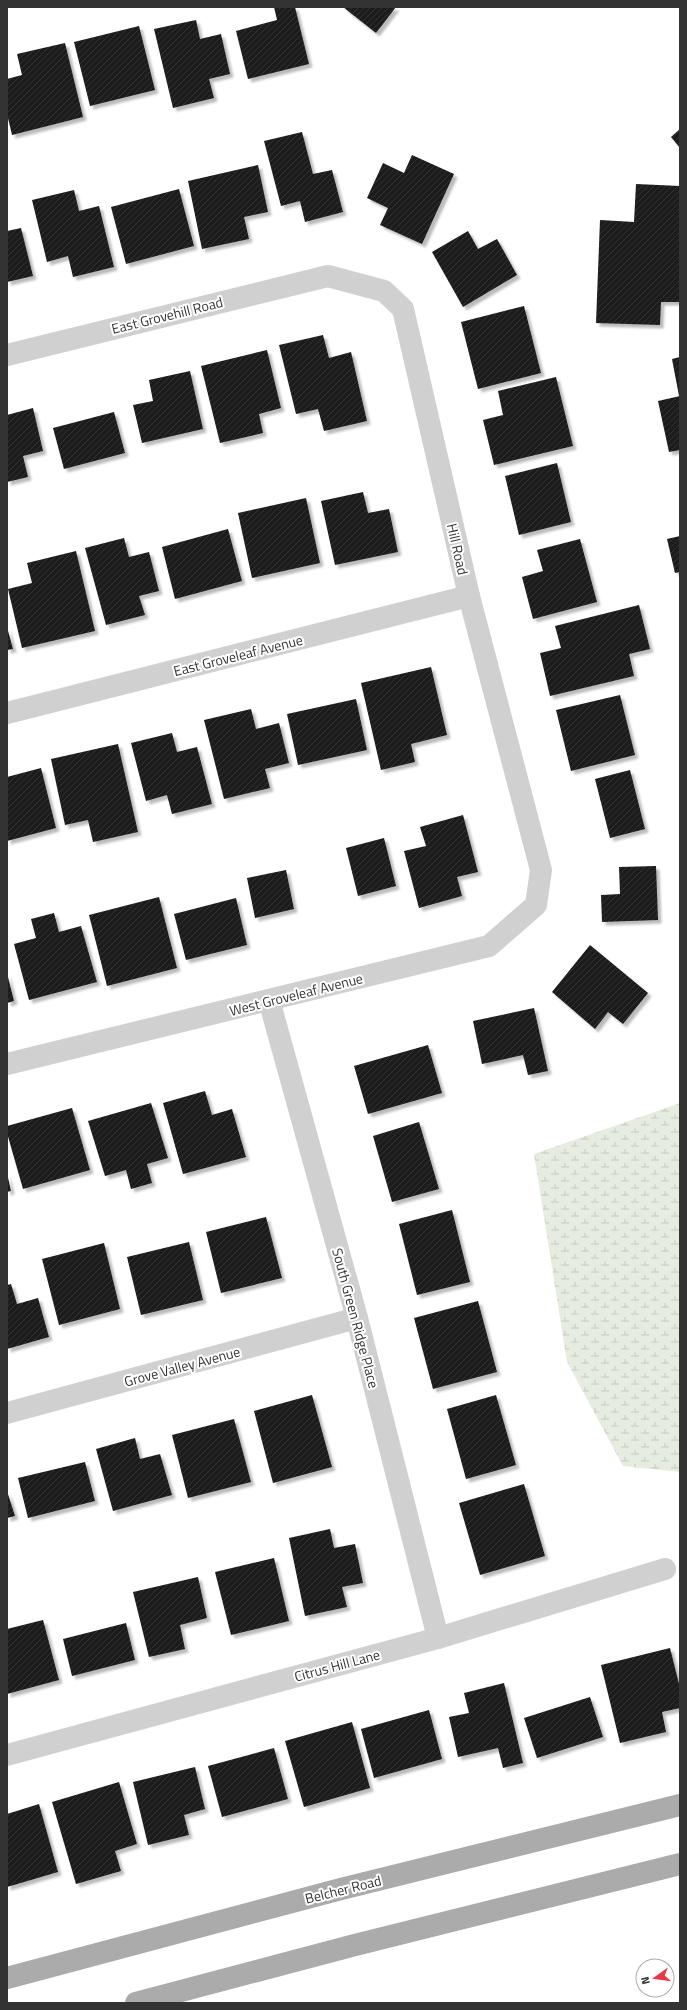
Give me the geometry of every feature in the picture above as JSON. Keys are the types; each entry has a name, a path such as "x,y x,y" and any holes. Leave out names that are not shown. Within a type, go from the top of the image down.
{"main road":[{"name":"Belcher Road","path":"7,1978 342,1889 680,1805"},
{"path":"136,2003 363,1943 680,1864"}],"street":[{"name":"East Grovehill Road","path":"7,355 328,276"},
{"name":"Hill Road","path":"328,276 384,291 403,309 469,596 541,870"},
{"name":"East Groveleaf Avenue","path":"7,713 469,596"},
{"name":"West Groveleaf Avenue","path":"7,1064 489,946 536,905 541,870"},
{"name":"South Green Ridge Place","path":"269,1000 357,1318 438,1638"},
{"name":"Grove Valley Avenue","path":"7,1413 357,1318"},
{"name":"Citrus Hill Lane","path":"7,1755 438,1638 665,1569"}],"green space":[{"path":"680,1103 680,1472 623,1466 567,1362 534,1154"}],"building":[{"path":"274,7 295,7 309,64 248,79 236,31 277,20"},
{"path":"343,7 396,7 376,33"},
{"path":"196,20 200,39 221,34 230,74 209,79 214,98 173,108 154,29"},
{"path":"139,26 155,90 90,106 74,42"},
{"path":"65,43 83,117 12,135 7,114 7,79 22,75 17,54"},
{"path":"680,129 680,148 671,137"},
{"path":"302,132 313,174 332,170 343,212 305,222 300,201 281,206 264,141"},
{"path":"412,155 454,174 422,244 380,225 388,208 367,198 383,163 404,173"},
{"path":"258,165 268,212 244,217 249,239 202,249 188,181"},
{"path":"636,184 680,186 680,302 661,302 660,325 596,323 600,220 634,222"},
{"path":"179,189 194,246 126,264 111,207"},
{"path":"74,190 79,211 99,206 114,267 73,277 68,256 47,262 32,200"},
{"path":"21,228 33,276 7,282 7,231"},
{"path":"468,231 478,249 497,239 517,275 463,307 432,252"},
{"path":"524,306 541,373 478,389 461,322"},
{"path":"323,335 329,358 351,352 367,421 324,431 318,409 296,414 279,345"},
{"path":"267,350 281,408 259,414 263,433 220,443 201,366"},
{"path":"680,357 680,396 679,396 672,359"},
{"path":"190,371 203,429 142,443 133,405 153,401 149,380"},
{"path":"556,377 573,446 494,465 483,420 503,415 498,391"},
{"path":"680,396 680,450 669,452 658,401"},
{"path":"33,408 43,451 23,456 28,477 7,482 7,415"},
{"path":"114,412 125,453 64,469 53,428"},
{"path":"557,463 571,522 519,535 505,476"},
{"path":"363,492 368,513 389,509 398,552 335,565 321,501"},
{"path":"306,498 320,563 252,578 238,513"},
{"path":"228,529 242,581 175,599 162,547"},
{"path":"680,536 680,572 675,573 667,539"},
{"path":"124,538 129,557 149,552 159,591 139,596 145,615 106,625 85,548"},
{"path":"580,539 597,602 533,619 522,577 543,571 537,550"},
{"path":"76,551 95,631 22,648 8,589 32,583 27,563"},
{"path":"639,605 650,649 629,654 634,676 550,696 540,653 561,648 555,626"},
{"path":"7,627 13,649 7,650"},
{"path":"431,667 447,735 411,744 415,762 381,770 361,683"},
{"path":"620,695 635,755 571,771 556,710"},
{"path":"356,699 367,750 298,765 287,714"},
{"path":"251,709 256,729 279,723 289,763 265,769 270,788 224,799 204,720"},
{"path":"172,733 177,752 197,747 212,804 172,814 167,795 146,801 131,743"},
{"path":"118,744 138,832 93,842 88,820 65,825 51,759"},
{"path":"41,768 56,828 7,841 7,777"},
{"path":"630,770 645,829 610,838 595,779"},
{"path":"463,815 478,872 457,877 462,896 419,908 404,851 426,846 420,827"},
{"path":"384,838 396,886 358,896 346,848"},
{"path":"656,866 658,920 602,922 601,895 620,894 619,867"},
{"path":"286,870 294,909 255,918 247,878"},
{"path":"159,897 177,968 107,986 89,915"},
{"path":"236,898 247,945 186,960 174,914"},
{"path":"54,913 59,932 81,926 97,982 29,1000 14,944 36,938 31,919"},
{"path":"590,945 648,993 623,1024 608,1012 595,1029 552,992"},
{"path":"7,973 14,1001 7,1003"},
{"path":"534,1008 548,1071 528,1075 523,1055 482,1064 473,1021"},
{"path":"428,1045 442,1093 368,1114 354,1066"},
{"path":"205,1091 212,1115 232,1109 246,1157 183,1174 163,1103"},
{"path":"151,1103 168,1158 147,1164 152,1183 131,1189 126,1170 105,1176 88,1121"},
{"path":"72,1108 90,1170 23,1189 7,1133 7,1126"},
{"path":"419,1122 439,1189 392,1202 373,1136"},
{"path":"7,1173 11,1191 7,1192"},
{"path":"452,1210 470,1282 417,1295 399,1224"},
{"path":"266,1217 282,1278 221,1293 206,1232"},
{"path":"189,1242 203,1300 141,1315 127,1257"},
{"path":"104,1243 120,1309 59,1325 42,1259"},
{"path":"11,1284 17,1304 38,1298 49,1337 7,1349 7,1285"},
{"path":"478,1301 497,1372 433,1389 414,1318"},
{"path":"312,1395 332,1467 273,1483 254,1411"},
{"path":"496,1395 516,1465 466,1479 447,1409"},
{"path":"234,1419 251,1482 188,1498 172,1435"},
{"path":"135,1438 140,1459 160,1454 172,1495 113,1511 96,1449"},
{"path":"85,1462 95,1501 28,1518 18,1478"},
{"path":"524,1484 545,1556 480,1575 459,1503"},
{"path":"7,1491 15,1516 7,1518"},
{"path":"330,1529 334,1548 355,1544 363,1583 342,1587 347,1607 305,1616 289,1538"},
{"path":"274,1558 289,1621 231,1635 215,1572"},
{"path":"198,1577 207,1618 180,1625 185,1649 149,1657 133,1592"},
{"path":"43,1620 59,1680 7,1694 7,1629"},
{"path":"126,1623 135,1660 72,1676 63,1639"},
{"path":"670,1648 680,1688 680,1708 662,1712 666,1732 620,1743 601,1665"},
{"path":"504,1683 523,1763 503,1768 498,1748 458,1757 449,1717 469,1713 464,1693"},
{"path":"590,1697 603,1737 537,1758 524,1718"},
{"path":"429,1710 442,1759 374,1778 361,1729"},
{"path":"352,1722 370,1788 304,1807 285,1741"},
{"path":"274,1748 288,1799 222,1817 208,1766"},
{"path":"195,1767 205,1809 184,1815 189,1835 148,1845 133,1782"},
{"path":"119,1782 137,1844 115,1851 121,1871 76,1884 52,1802"},
{"path":"39,1804 58,1872 7,1887 7,1814"}]}
